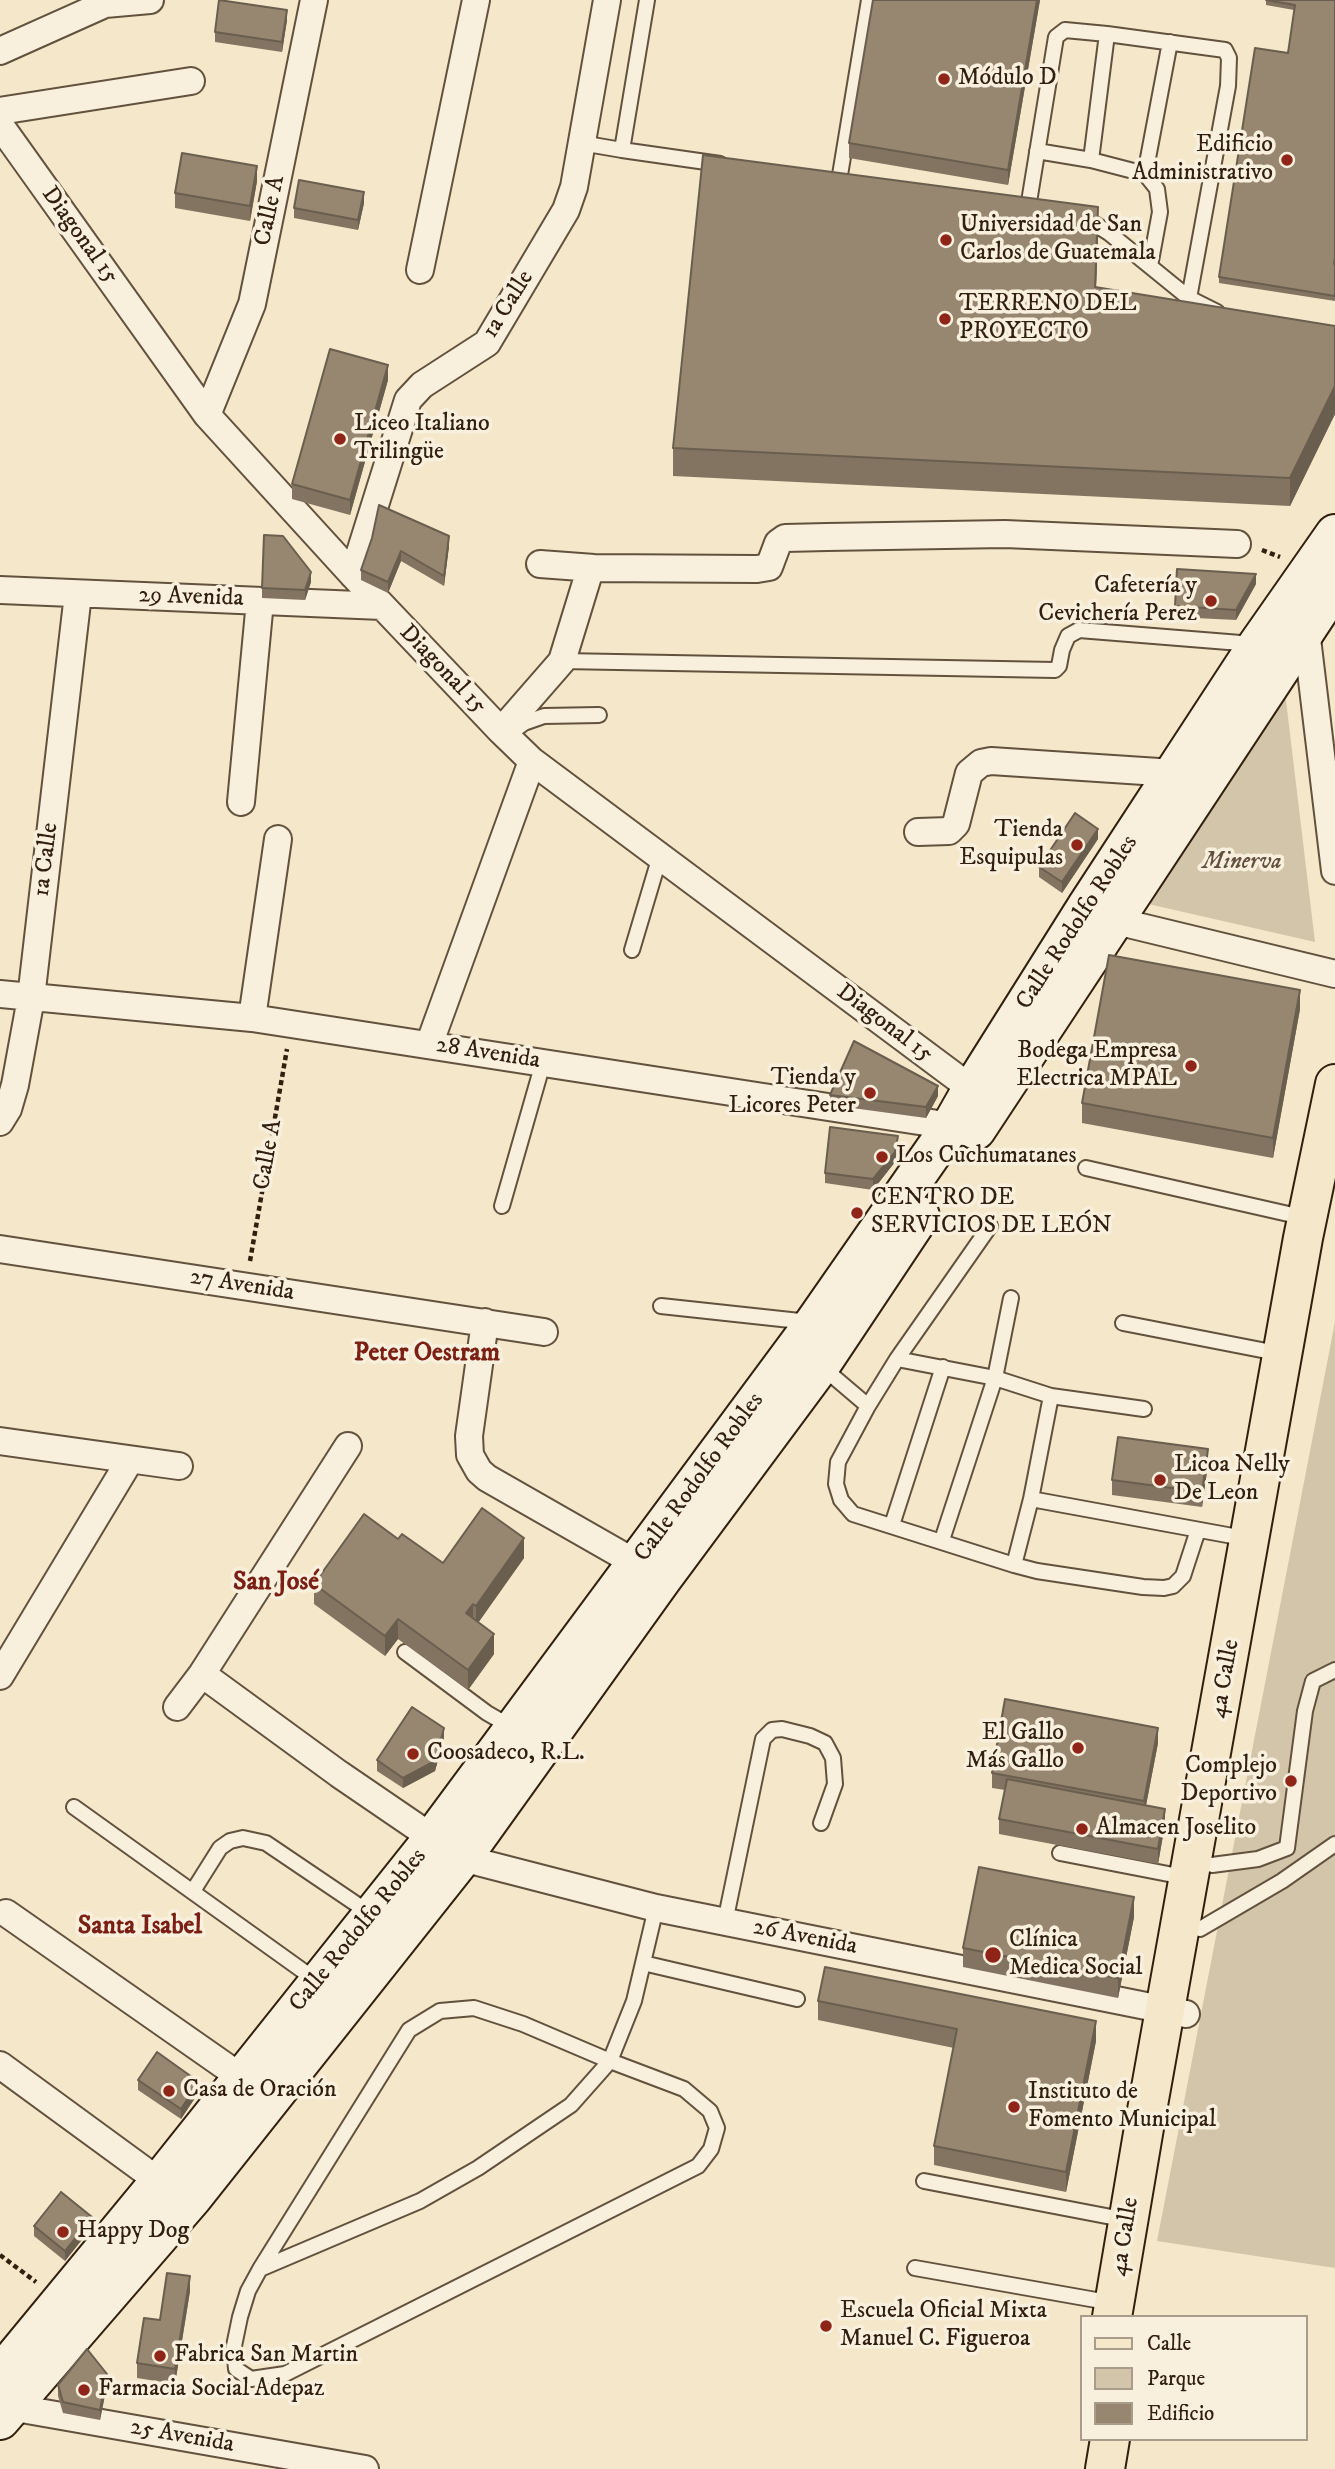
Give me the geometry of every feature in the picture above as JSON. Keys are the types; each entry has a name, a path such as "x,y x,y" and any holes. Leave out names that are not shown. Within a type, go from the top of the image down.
{"main road":[{"name":"Calle Rodolfo Robles","path":"3,2401 174,2192 447,1848 650,1571 824,1343 1102,913 1306,631 1335,534"},
{"name":"Calle Rodolfo Robles","path":"1102,913 1174,774 1258,644 1323,579"},
{"name":"4a Calle","path":"1120,2312 1129,2220 1176,2012 1200,1929 1201,1871 1251,1539 1307,1218 1335,1084"},
{"name":"4a Calle","path":"1120,2312 1335,1158"},
{"name":"Calle Rodolfo Robles","path":"256,2088 318,1981 372,1914 447,1848 514,1729 650,1571"},
{"name":"Calle Rodolfo Robles","path":"3,2401 60,2300 174,2192"},
{"path":"1087,2469 1092,2441"},
{"path":"1105,2469 1110,2441"}],"street":[{"path":"0,51 105,4 150,0"},
{"name":"Calle A","path":"207,415 252,304 314,0"},
{"path":"420,270 476,0"},
{"name":"1a Calle","path":"353,575 408,400 422,385 479,350 493,337 566,210 574,187 607,0"},
{"path":"0,111 191,81"},
{"name":"Diagonal 15","path":"0,125 207,415 503,734 532,761 660,856 972,1114"},
{"path":"540,564 594,568 757,569 769,567 778,543 785,538 1005,534 1237,544"},
{"path":"503,734 562,661 589,573 594,568"},
{"name":"29 Avenida","path":"0,590 382,606"},
{"name":"1a Calle","path":"0,1122 8,1109 15,1085 31,998 78,594"},
{"path":"241,802 260,601"},
{"path":"1306,631 1335,872"},
{"path":"429,1045 532,761"},
{"path":"918,832 949,831 956,824 969,774 981,763 990,761 1174,774"},
{"path":"252,1018 278,839"},
{"path":"1102,913 1335,974"},
{"name":"28 Avenida","path":"0,993 252,1018 543,1063 972,1114"},
{"name":"27 Avenida","path":"0,1249 544,1332"},
{"path":"485,1322 469,1436 470,1455 479,1471 650,1571"},
{"path":"0,1441 179,1466"},
{"path":"177,1707 202,1674 348,1446"},
{"path":"0,1676 130,1460"},
{"path":"202,1674 447,1848"},
{"name":"26 Avenida","path":"447,1848 656,1908 1176,2012"},
{"path":"6,1913 256,2088"},
{"path":"0,2065 174,2192"},
{"name":"25 Avenida","path":"3,2401 303,2464 365,2469"}],"lane":[{"path":"622,150 647,0"},
{"path":"839,181 869,0"},
{"path":"1028,208 1056,37 1065,30 1225,50 1229,58 1228,86 1189,298"},
{"path":"1091,160 1107,34"},
{"path":"1145,174 1170,42"},
{"path":"581,143 730,166"},
{"path":"1037,151 1091,160 1145,174 1157,189 1160,212 1150,266"},
{"path":"1068,215 1093,223 1189,298 1230,318"},
{"path":"562,661 1055,670 1059,666 1068,636 1079,630 1258,644"},
{"path":"503,734 544,716 599,715"},
{"path":"632,950 660,856"},
{"path":"502,1206 543,1063"},
{"path":"1086,1168 1307,1218"},
{"path":"990,1226 897,1359 868,1406 838,1462 836,1484 841,1500 853,1514 1014,1565 1143,1587 1173,1586 1183,1576 1198,1530"},
{"path":"942,1540 995,1378 1011,1298"},
{"path":"661,1306 824,1343 868,1406"},
{"path":"1124,1323 1283,1354"},
{"path":"897,1359 995,1378 1051,1396 1144,1409"},
{"path":"892,1525 943,1367"},
{"path":"1014,1565 1031,1500 1051,1396"},
{"path":"1031,1500 1251,1539"},
{"path":"405,1652 487,1713 514,1729"},
{"path":"1294,1873 1287,1848 1305,1711 1313,1681 1335,1670"},
{"path":"725,1922 763,1739 772,1730 782,1729 810,1736 825,1743 833,1758 835,1784 821,1823"},
{"path":"74,1807 318,1981"},
{"path":"193,1891 220,1848 230,1841 243,1838 266,1843 372,1914"},
{"path":"1200,1929 1294,1873 1335,1844"},
{"path":"1060,1853 1201,1871 1258,1859 1287,1848"},
{"path":"260,2269 420,2201 478,2168 571,2105 610,2061 634,2001 656,1908"},
{"path":"643,1963 797,1998"},
{"path":"474,2008 523,2024 610,2061 684,2090 710,2110 716,2128 711,2148 698,2166 285,2374 250,2379 236,2369 234,2347 248,2291 409,2030 440,2011 474,2008"},
{"path":"924,2181 1129,2220"},
{"path":"915,2268 1120,2312"}],"path":[{"path":"1237,544 1262,550 1323,579"},
{"name":"Calle A","path":"246,1287 291,1024"},
{"path":"0,2255 60,2300"}],"green space":[{"name":"Minerva","path":"1284,684 1315,942 1144,903"},
{"name":"Complejo Deportivo","path":"1335,1322 1335,2268 1157,2241"}],"building":[{"path":"219,0 287,10 282,42 215,32"},
{"name":"Módulo D","path":"873,0 1037,0 1008,170 849,143"},
{"name":"Edificio Administrativo","path":"1266,0 1335,0 1335,296 1219,277 1255,48 1288,53 1295,5"},
{"path":"182,153 257,166 250,206 175,193"},
{"path":"703,155 1098,207 1095,287 1335,326 1335,386 1290,478 673,448"},
{"path":"299,180 364,192 358,220 294,208"},
{"name":"Liceo Italiano Trilingüe","path":"330,349 388,365 350,500 292,484"},
{"path":"379,505 449,536 444,576 401,551 388,582 361,570"},
{"path":"264,535 283,536 311,572 305,590 262,588"},
{"name":"Cafetería y Cevichería Perez","path":"1177,569 1256,574 1236,610 1175,606"},
{"path":"1075,813 1098,829 1062,882 1039,867"},
{"name":"Bodega Empresa Electrica MPAL","path":"1109,955 1300,990 1273,1138 1082,1103"},
{"name":"Tienda y Licores Peter","path":"854,1041 938,1086 926,1107 830,1095"},
{"path":"830,1127 898,1136 895,1152 873,1179 825,1173"},
{"name":"Licoa Nelly De Leon","path":"1118,1437 1208,1449 1202,1492 1112,1480"},
{"path":"482,1508 524,1538 476,1606 473,1604 466,1613 494,1634 468,1670 398,1619 385,1636 314,1584 364,1514 398,1539 402,1534 443,1563"},
{"path":"1005,1699 1158,1728 1144,1801 992,1773"},
{"name":"Coosadeco, R.L.","path":"412,1707 444,1728 435,1761 403,1778 377,1760"},
{"name":"Almacen Joselito","path":"1007,1779 1165,1809 1158,1849 999,1819"},
{"path":"979,1867 1134,1897 1118,1978 963,1948"},
{"name":"Instituto de Fomento Municipal","path":"825,1967 1096,2021 1066,2172 934,2146 957,2029 818,2001"},
{"name":"Casa de Oración","path":"157,2052 199,2082 181,2109 138,2080"},
{"name":"Happy Dog","path":"61,2192 92,2217 65,2251 34,2226"},
{"name":"Fabrica San Martin","path":"167,2273 190,2276 175,2369 137,2363 144,2318 160,2320"},
{"name":"Farmacia Social Adepaz","path":"87,2349 107,2374 100,2410 63,2402 58,2385"}],"place":[{"name":"Módulo D","path":"944,79"},
{"name":"Edificio Administrativo","path":"1287,160"},
{"name":"Universidad de San Carlos de Guatemala","path":"946,240"},
{"name":"TERRENO DEL PROYECTO","path":"945,319"},
{"name":"Liceo Italiano Trilingüe","path":"340,439"},
{"name":"Cafetería y Cevichería Perez","path":"1211,601"},
{"name":"Tienda Esquipulas","path":"1077,845"},
{"name":"Bodega Empresa Electrica MPAL","path":"1191,1066"},
{"name":"Tienda y Licores Peter","path":"870,1093"},
{"name":"Los Cuchumatanes","path":"882,1157"},
{"name":"CENTRO DE SERVICIOS DE LEÓN","path":"857,1213"},
{"name":"Licoa Nelly De Leon","path":"1160,1480"},
{"name":"El Gallo Más Gallo","path":"1078,1748"},
{"name":"Coosadeco, R.L.","path":"413,1754"},
{"name":"Complejo Deportivo","path":"1291,1781"},
{"name":"Almacen Joselito","path":"1082,1829"},
{"name":"Clínica Medica Social","path":"993,1955"},
{"name":"Casa de Oración","path":"169,2091"},
{"name":"Instituto de Fomento Municipal","path":"1014,2107"},
{"name":"Happy Dog","path":"63,2232"},
{"name":"Escuela Oficial Mixta Manuel C. Figueroa","path":"826,2326"},
{"name":"Fabrica San Martin","path":"160,2356"},
{"name":"Farmacia Social Adepaz","path":"84,2390"}],"district":[{"name":"Peter Oestram","path":"427,1355"},
{"name":"San José","path":"276,1584"},
{"name":"Santa Isabel","path":"140,1928"}]}
